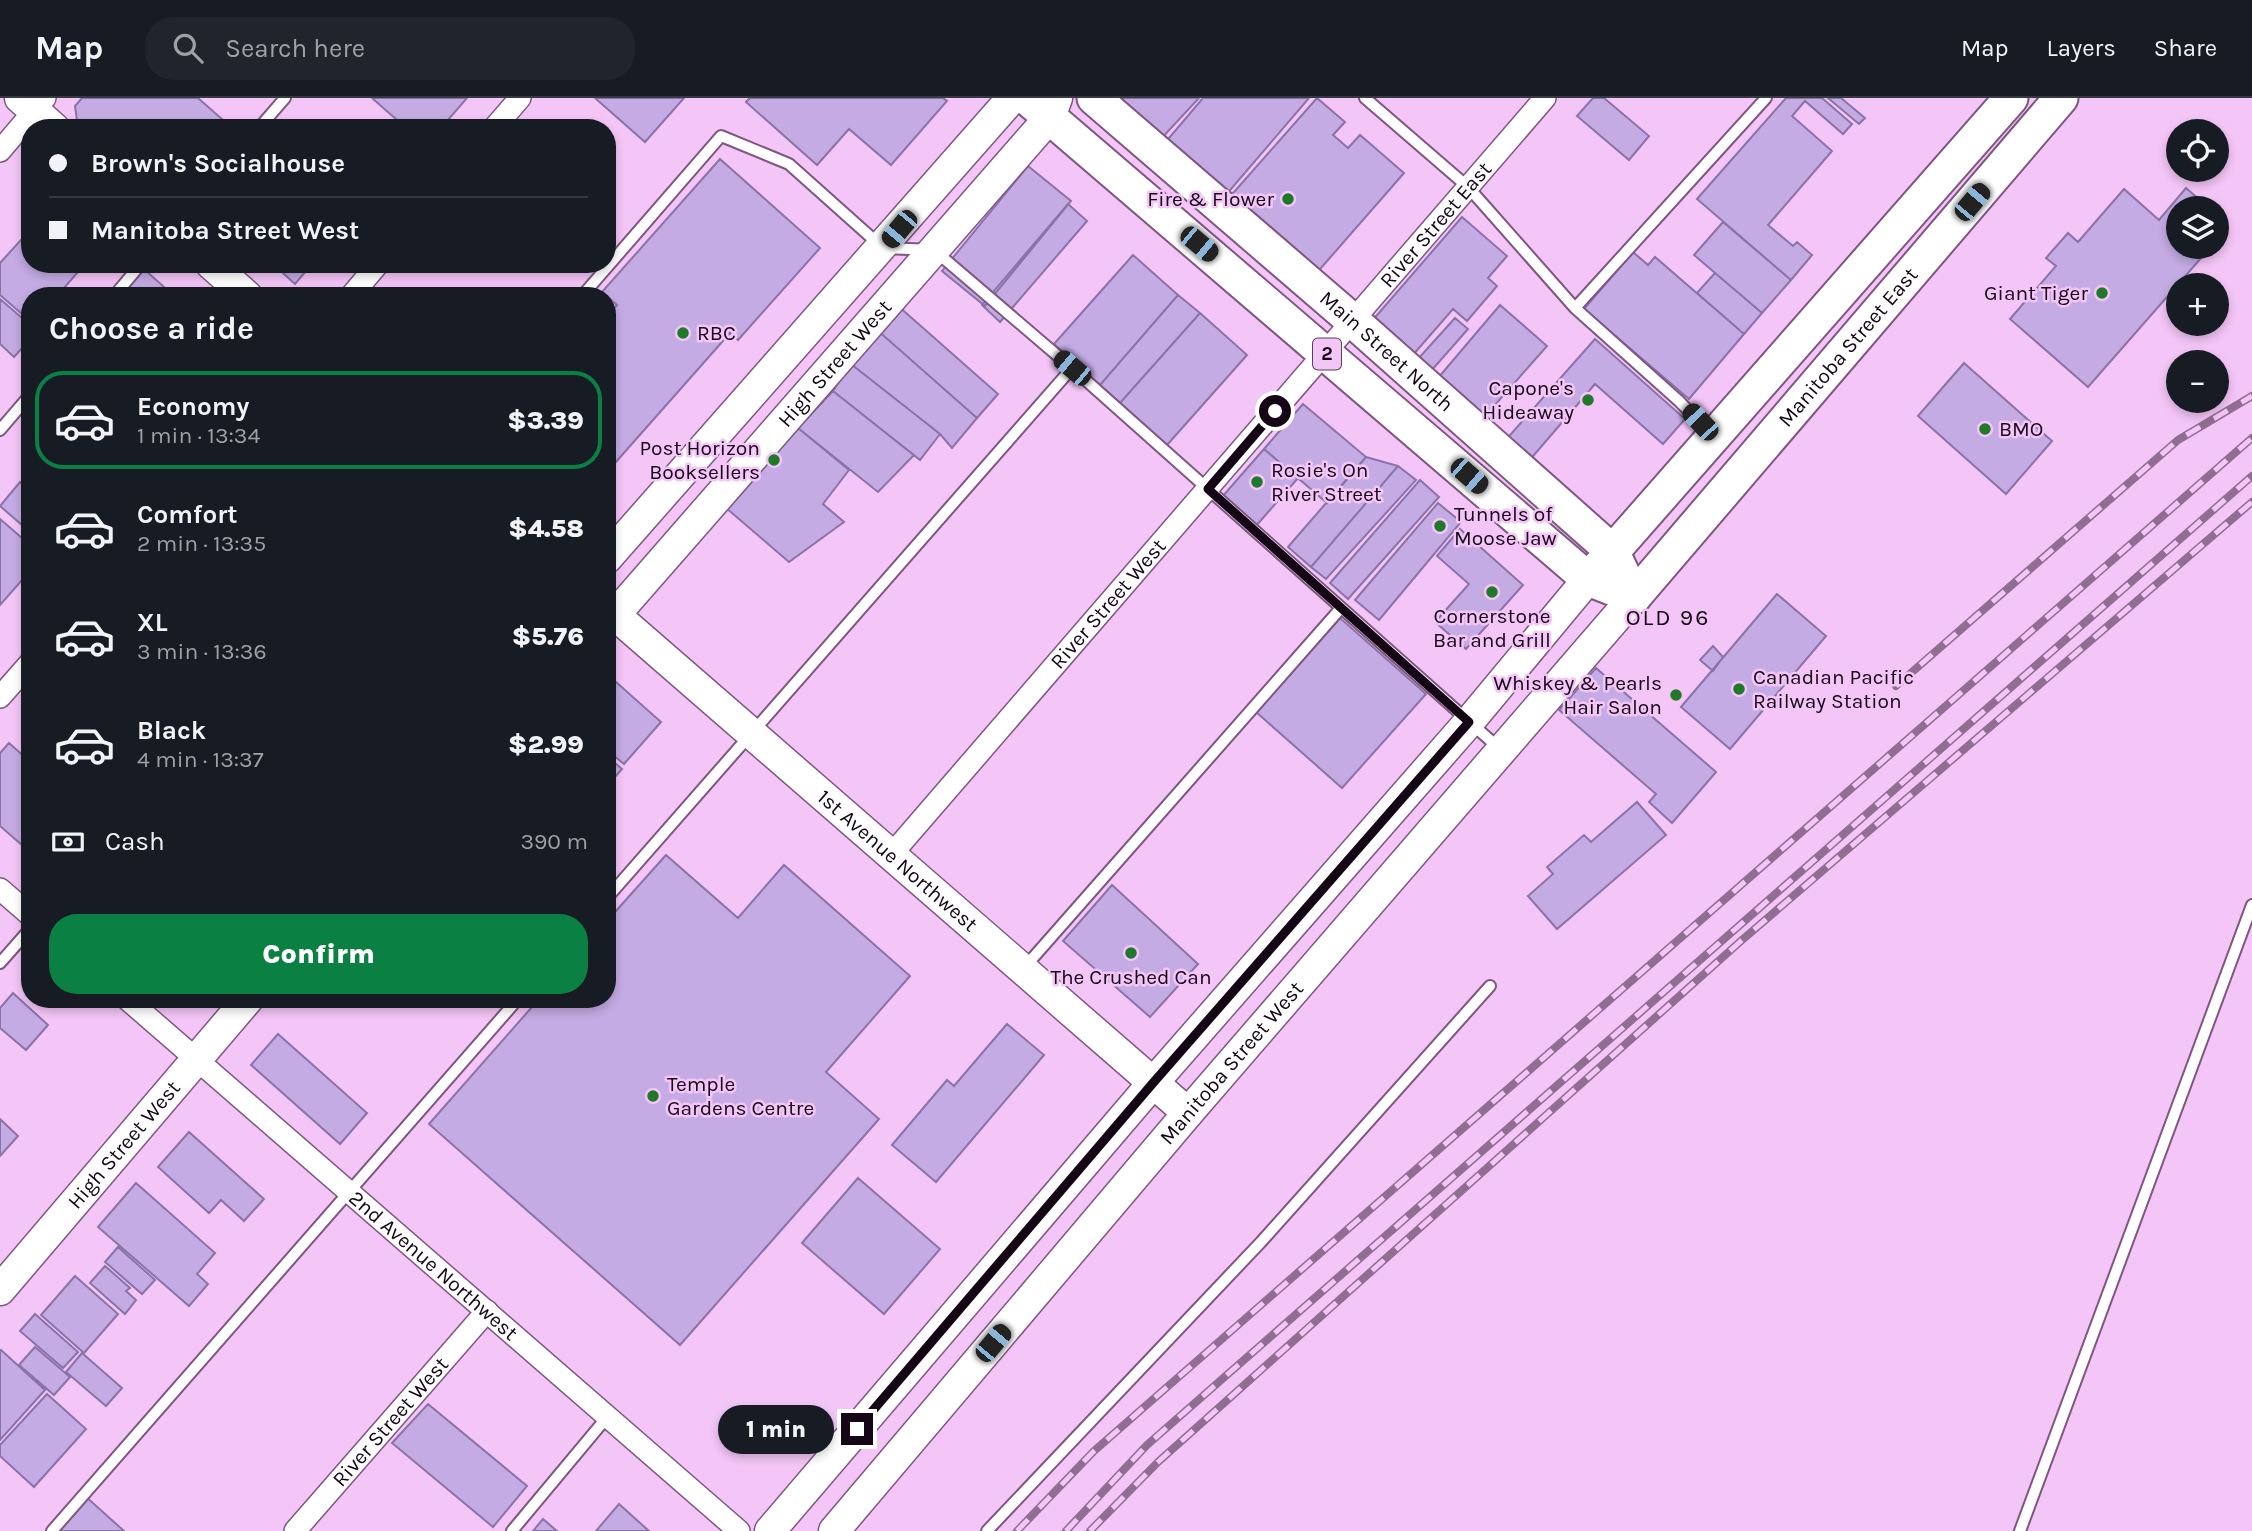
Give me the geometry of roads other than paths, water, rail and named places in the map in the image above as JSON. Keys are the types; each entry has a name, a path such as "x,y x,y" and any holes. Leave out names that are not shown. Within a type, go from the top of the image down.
{"main road":[{"name":"High Street West","path":"616,548 883,248 1012,98"},
{"name":"Main Street North","path":"1094,98 1353,321 1612,551 1634,597"},
{"name":"Manitoba Street East","path":"1588,579 2011,98"},
{"name":"Manitoba Street East","path":"1634,597 2061,98"},
{"name":"High Street West","path":"616,609 934,250 1044,104"},
{"name":"Main Street North","path":"1044,104 1588,579 1634,597"},
{"path":"221,273 237,287"},
{"path":"770,1531 1153,1083 1469,722 1588,579"},
{"name":"Manitoba Street West","path":"834,1531 1188,1113 1634,597"},
{"name":"1st Avenue Northwest","path":"616,621 751,734 1188,1113"},
{"name":"High Street West","path":"0,1290 240,1008"}],"street":[{"path":"502,119 520,98"},
{"name":"River Street East","path":"1326,353 1545,98"},
{"path":"0,151 21,128"},
{"path":"359,287 370,273"},
{"name":"River Street West","path":"891,855 1326,353"},
{"path":"0,697 21,673"},
{"path":"0,889 21,907"},
{"name":"2nd Avenue Northwest","path":"137,1008 740,1531"},
{"name":"River Street West","path":"295,1531 487,1311"}],"lane":[{"path":"267,119 285,98"},
{"path":"1365,98 1468,187 1575,308 1679,401 1712,435"},
{"path":"1575,308 1766,98"},
{"path":"616,257 721,136 789,164 883,248 934,250 1072,368 1502,751"},
{"path":"122,287 133,273"},
{"path":"590,287 602,273"},
{"path":"616,888 1072,368"},
{"path":"0,430 21,406"},
{"path":"1023,970 1341,608"},
{"path":"2020,1531 2252,905"},
{"path":"0,963 21,939"},
{"path":"988,1531 1261,1242 1490,986"},
{"path":"52,1531 510,1008"},
{"path":"512,1531 608,1416"}],"railway":[{"path":"1896,686 2178,440 2252,396"},
{"path":"1017,1531 1094,1451 2252,438"},
{"path":"1066,1531 1147,1445 2252,476"},
{"path":"1090,1531 1158,1462 1742,940 2252,502"}],"place":[{"name":"Fire & Flower","path":"1288,199"},
{"name":"Giant Tiger","path":"2102,293"},
{"name":"RBC","path":"683,333"},
{"name":"Capone's Hideaway","path":"1588,400"},
{"name":"BMO","path":"1985,429"},
{"name":"Post Horizon Booksellers","path":"774,460"},
{"name":"Rosie's On River Street","path":"1257,482"},
{"name":"Tunnels of Moose Jaw","path":"1440,526"},
{"name":"Cornerstone Bar and Grill","path":"1492,592"},
{"name":"Canadian Pacific Railway Station","path":"1739,689"},
{"name":"Whiskey & Pearls Hair Salon","path":"1676,695"},
{"name":"The Crushed Can","path":"1131,953"},
{"name":"Temple Gardens Centre","path":"653,1096"}],"district":[{"name":"OLD 96","path":"1668,617"}]}
